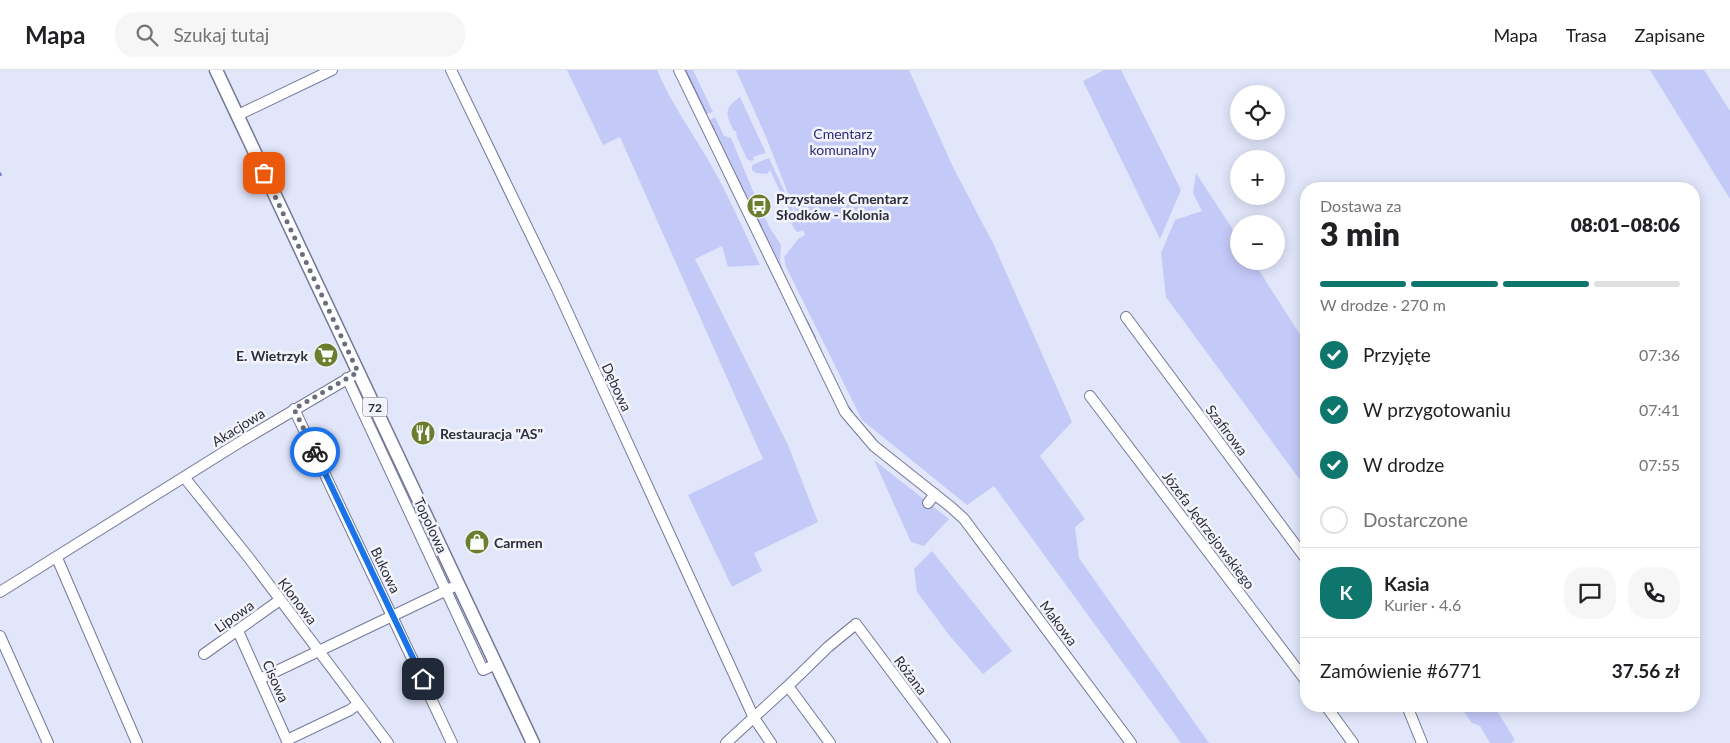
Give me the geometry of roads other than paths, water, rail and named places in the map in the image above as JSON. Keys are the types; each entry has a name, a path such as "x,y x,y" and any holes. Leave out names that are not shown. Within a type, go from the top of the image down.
{"main road":[{"name":"72","path":"216,70 238,115 353,375 459,584 534,743"}],"street":[{"path":"238,115 332,70"},
{"name":"Dębowa","path":"451,70 557,289 754,718 771,743"},
{"name":"Makowa","path":"679,70 816,342 845,412 874,446 964,519 1131,743"},
{"name":"Szafirowa","path":"1126,317 1300,551"},
{"name":"Akacjowa","path":"0,592 294,409 353,375"},
{"name":"Topolowa","path":"353,375 446,590 483,670 496,664"},
{"name":"Józefa Jędrzejowskiego","path":"1090,396 1300,673"},
{"name":"Bukowa","path":"294,409 452,743"},
{"name":"Klonowa","path":"184,477 388,743"},
{"path":"928,503 935,494"},
{"path":"57,558 137,743"},
{"path":"260,679 459,584"},
{"name":"Lipowa","path":"204,654 280,600"},
{"name":"Różana","path":"788,686 828,647 856,624 945,743"},
{"name":"Cisowa","path":"238,631 288,742"},
{"path":"0,636 48,743"},
{"path":"726,743 788,686 830,743"},
{"path":"288,742 358,704"},
{"path":"1330,712 1353,743"},
{"path":"1409,712 1422,743"}],"waterway":[{"path":"685,70 706,114"},
{"path":"709,121 714,130"},
{"path":"734,173 761,227"},
{"path":"806,320 815,338"},
{"path":"818,345 821,352"},
{"path":"846,404 852,412"}],"place":[{"name":"Przystanek Cmentarz Słodków - Kolonia","path":"759,206"},
{"name":"E. Wietrzyk","path":"326,355"},
{"name":"Restauracja \"AS\"","path":"423,433"},
{"name":"Carmen","path":"477,542"}],"park label":[{"name":"Cmentarz komunalny","path":"843,142"}]}
